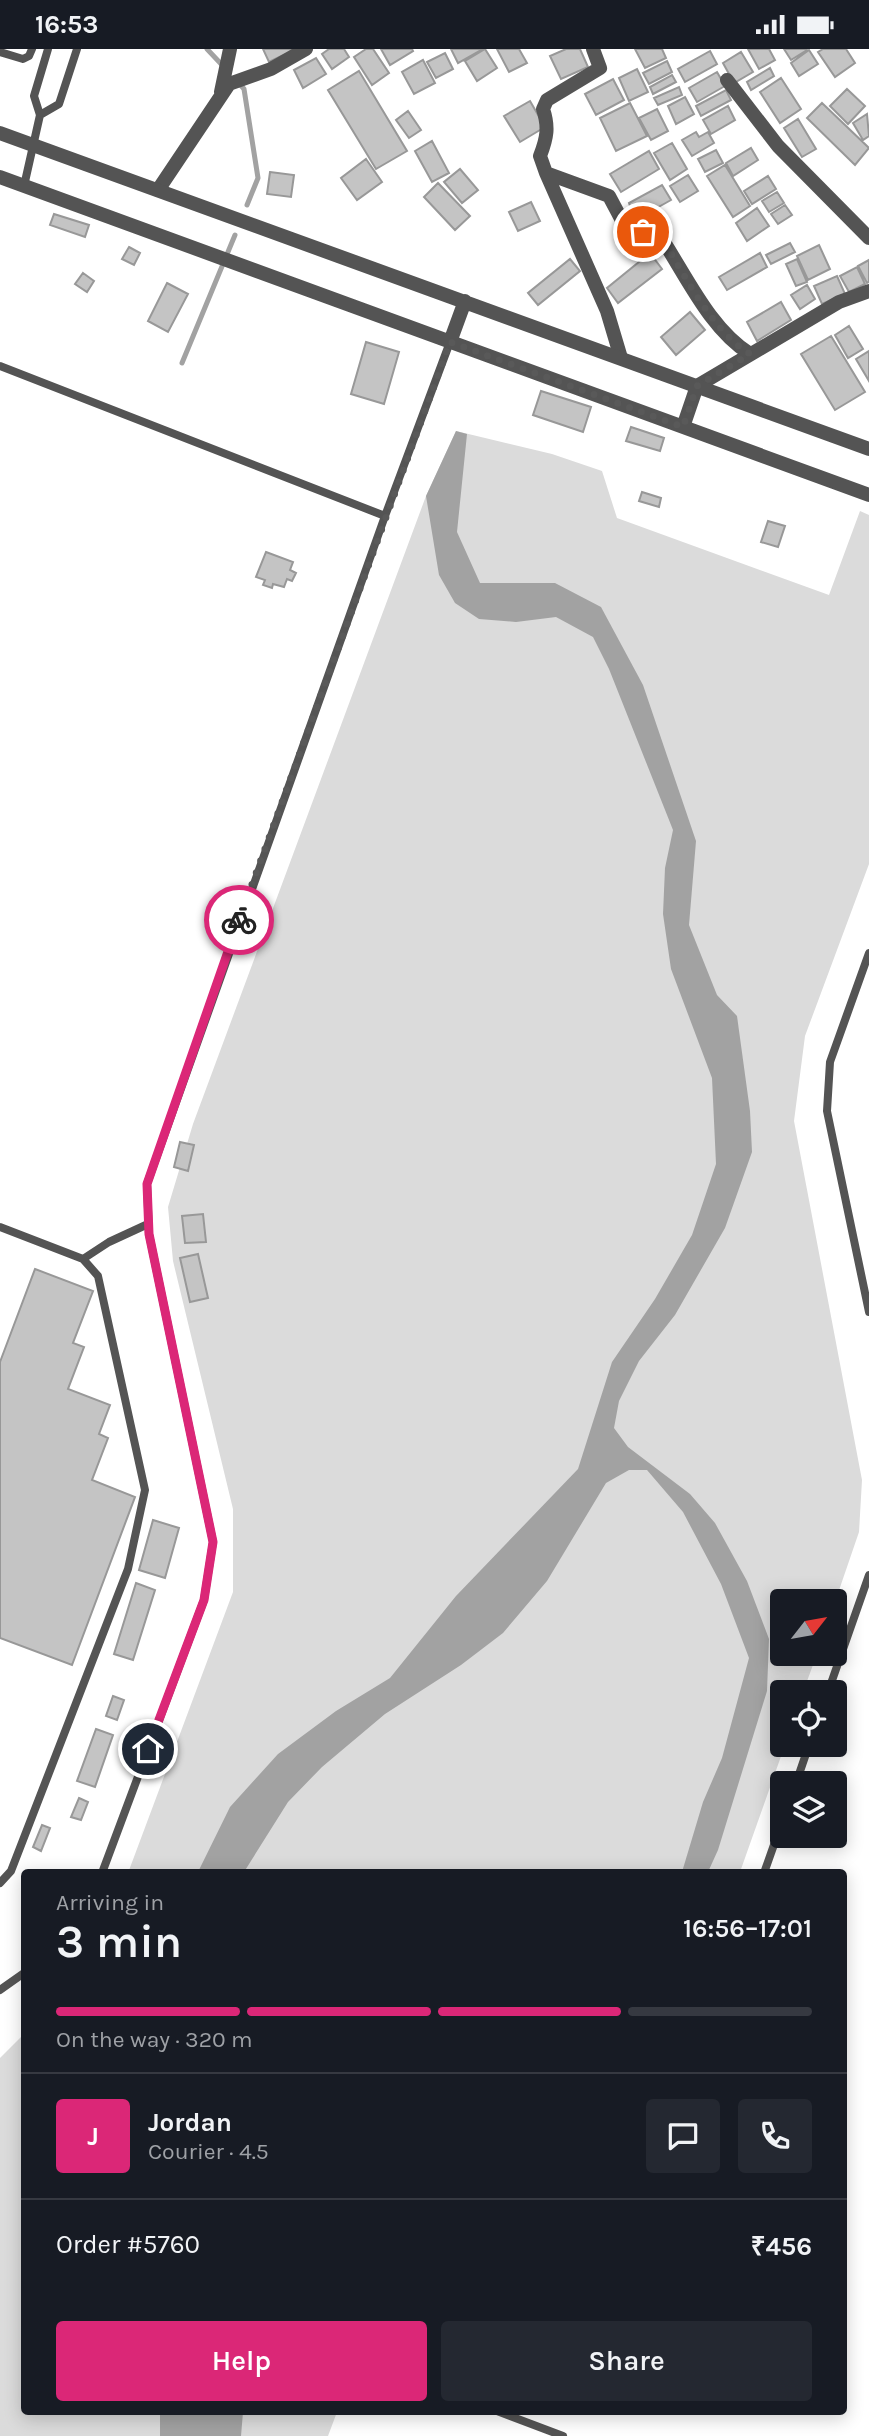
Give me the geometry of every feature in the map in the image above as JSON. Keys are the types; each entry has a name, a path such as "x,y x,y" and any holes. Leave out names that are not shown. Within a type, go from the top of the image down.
{"street":[{"path":"219,99 230,49"},
{"path":"158,190 229,84 247,79 306,49"},
{"path":"593,49 600,68 547,100 543,109 548,132 540,156 607,311 621,358"},
{"path":"727,80 778,146 869,238"},
{"path":"0,133 869,449"},
{"path":"546,173 609,197 626,228 660,236 711,317 734,344 750,354"},
{"path":"0,177 869,495"},
{"path":"683,427 697,386 839,302 869,291"},
{"path":"450,342 465,301"}],"lane":[{"path":"0,52 23,59 29,56 32,49"},
{"path":"24,186 40,115 34,96 48,49"},
{"path":"40,115 59,104 77,49"},
{"path":"103,1869 204,1600 213,1542 148,1224 147,1184 160,1141 450,342"},
{"path":"0,366 385,516"},
{"path":"869,953 830,1062 827,1111 869,1311"},
{"path":"83,1259 109,1242 148,1224"},
{"path":"0,1227 83,1259 98,1276 145,1490 128,1569 11,1871 0,1883"},
{"path":"832,1680 869,1575"},
{"path":"765,1869 773,1848"},
{"path":"0,1990 21,1975"},
{"path":"507,2415 563,2436"}],"shaded area":[{"path":"456,431 552,454 602,471 617,518 829,595 860,511 869,515 869,864 805,1036 794,1121 862,1480 859,1532 839,1589 770,1589 770,1666 813,1666 807,1680 770,1680 770,1757 781,1757 776,1771 770,1771 770,1787 741,1869 129,1869 233,1592 233,1509 173,1261 168,1207 193,1124 426,496"},
{"path":"456,431 467,434 457,532 480,583 555,583 601,607 643,685 696,841 689,925 717,995 737,1016 750,1111 752,1152 725,1228 675,1315 639,1361 619,1401 614,1428 628,1447 690,1494 715,1523 747,1581 769,1639 767,1691 718,1850 709,1869 683,1869 703,1802 722,1758 749,1658 721,1584 683,1512 647,1470 629,1470 606,1483 547,1581 503,1633 461,1665 385,1714 322,1767 288,1802 246,1869 199,1869 230,1807 278,1754 336,1711 390,1678 456,1596 578,1469 612,1362 655,1299 692,1235 716,1164 712,1078 671,969 663,914 665,868 673,830 609,669 593,637 556,617 516,622 479,619 455,603 439,575 426,496"},
{"path":"21,2037 21,2415 336,2415 328,2436 0,2436 0,2058"},
{"path":"160,2415 243,2415 241,2436 160,2436"}],"building":[{"path":"263,49 296,49 269,62"},
{"path":"329,49 344,49 349,57 332,69 322,54"},
{"path":"366,49 373,49 389,73 372,85 354,57"},
{"path":"381,49 412,49 413,51 390,65"},
{"path":"451,49 483,49 458,63"},
{"path":"485,49 497,68 477,81 465,61"},
{"path":"497,49 519,49 527,63 509,72"},
{"path":"566,49 580,49 588,67 561,79 550,56"},
{"path":"635,49 662,49 666,58 645,68"},
{"path":"748,49 769,49 775,60 759,69"},
{"path":"784,49 806,49 807,50 791,60"},
{"path":"823,49 846,49 855,63 835,77 818,52"},
{"path":"809,50 818,64 799,76 791,63"},
{"path":"710,51 717,64 685,82 678,69"},
{"path":"741,52 753,72 734,83 723,63"},
{"path":"445,53 453,69 436,78 427,62"},
{"path":"316,58 326,74 303,88 294,70"},
{"path":"423,60 435,83 414,94 402,72"},
{"path":"667,61 672,72 649,84 643,73"},
{"path":"770,68 774,76 751,90 747,82"},
{"path":"637,69 648,92 629,101 619,78"},
{"path":"359,71 407,151 376,169 328,90"},
{"path":"717,72 725,86 697,102 689,88"},
{"path":"672,75 676,82 653,94 650,87"},
{"path":"781,78 801,109 780,123 760,92"},
{"path":"613,79 624,100 596,115 585,94"},
{"path":"679,87 682,95 658,105 654,98"},
{"path":"847,89 865,106 848,124 830,106"},
{"path":"726,90 731,100 701,116 696,106"},
{"path":"685,97 694,114 676,124 668,106"},
{"path":"530,101 545,127 520,142 504,116"},
{"path":"630,103 647,136 616,151 600,118"},
{"path":"822,103 869,148 855,165 807,118"},
{"path":"728,106 735,120 711,134 703,120"},
{"path":"657,109 668,131 651,140 639,118"},
{"path":"408,111 421,130 409,138 396,120"},
{"path":"867,114 869,136 863,140 853,123"},
{"path":"798,119 816,149 802,157 784,128"},
{"path":"696,132 699,137 708,132 714,143 692,156 682,140"},
{"path":"432,141 449,173 432,182 415,151"},
{"path":"672,143 687,169 670,180 654,153"},
{"path":"751,148 758,160 733,176 726,163"},
{"path":"716,150 723,163 705,172 698,159"},
{"path":"649,151 659,169 621,192 610,174"},
{"path":"366,159 382,182 357,200 341,178"},
{"path":"725,165 750,206 733,217 707,176"},
{"path":"460,169 478,190 462,203 444,182"},
{"path":"270,172 294,175 291,197 267,194"},
{"path":"688,175 698,191 680,202 670,186"},
{"path":"768,176 776,189 752,204 744,191"},
{"path":"438,183 470,216 455,230 424,197"},
{"path":"662,185 671,200 635,220 629,203"},
{"path":"777,192 784,203 769,212 762,201"},
{"path":"531,202 540,221 518,231 509,212"},
{"path":"785,205 792,215 778,224 771,214"},
{"path":"757,208 769,226 747,241 736,223"},
{"path":"54,214 89,225 85,237 50,225"},
{"path":"790,243 795,252 771,264 766,255"},
{"path":"819,245 830,269 808,280 797,256"},
{"path":"129,247 140,253 134,265 122,259"},
{"path":"650,253 662,269 618,303 607,288"},
{"path":"760,253 767,267 727,290 719,277"},
{"path":"570,259 580,271 538,305 528,293"},
{"path":"797,259 807,282 796,286 786,264"},
{"path":"869,260 869,282 867,283 858,266"},
{"path":"857,267 865,284 849,292 840,276"},
{"path":"83,273 94,281 87,292 75,284"},
{"path":"837,276 845,294 822,304 814,286"},
{"path":"167,283 188,294 168,332 148,321"},
{"path":"807,285 815,299 800,309 791,295"},
{"path":"781,302 791,320 757,341 747,322"},
{"path":"690,312 705,330 676,355 661,337"},
{"path":"849,326 863,349 848,358 835,335"},
{"path":"831,336 865,392 835,410 801,354"},
{"path":"366,342 399,352 384,404 351,394"},
{"path":"869,351 869,381 856,359"},
{"path":"541,391 591,407 583,432 533,415"},
{"path":"631,427 664,438 660,451 626,441"},
{"path":"642,492 661,498 659,507 639,501"},
{"path":"768,521 785,526 778,547 761,542"},
{"path":"266,552 293,562 290,570 296,573 292,581 287,579 284,587 273,584 272,588 263,585 265,580 256,577"},
{"path":"180,1142 194,1145 188,1171 174,1167"},
{"path":"203,1214 206,1242 185,1243 182,1216"},
{"path":"198,1254 208,1298 190,1302 180,1258"},
{"path":"35,1269 93,1291 73,1343 84,1347 68,1389 110,1405 99,1434 108,1438 92,1480 135,1497 72,1665 0,1638 0,1362"},
{"path":"153,1520 179,1528 165,1578 139,1570"},
{"path":"136,1583 155,1590 133,1660 114,1654"},
{"path":"113,1696 124,1700 117,1720 106,1716"},
{"path":"96,1729 113,1735 95,1787 77,1781"},
{"path":"79,1798 88,1802 81,1820 71,1817"},
{"path":"42,1825 50,1828 41,1851 33,1847"}],"waterway":[{"path":"207,49 224,67"},
{"path":"238,82 244,89 258,178 247,205"},
{"path":"182,363 235,235"}],"way so far":[{"path":"239,920 450,342 683,427 697,386 750,354 734,344 711,317 660,236 643,232"}],"route":[{"path":"148,1749 204,1600 213,1542 149,1234 147,1184 239,920"}]}
